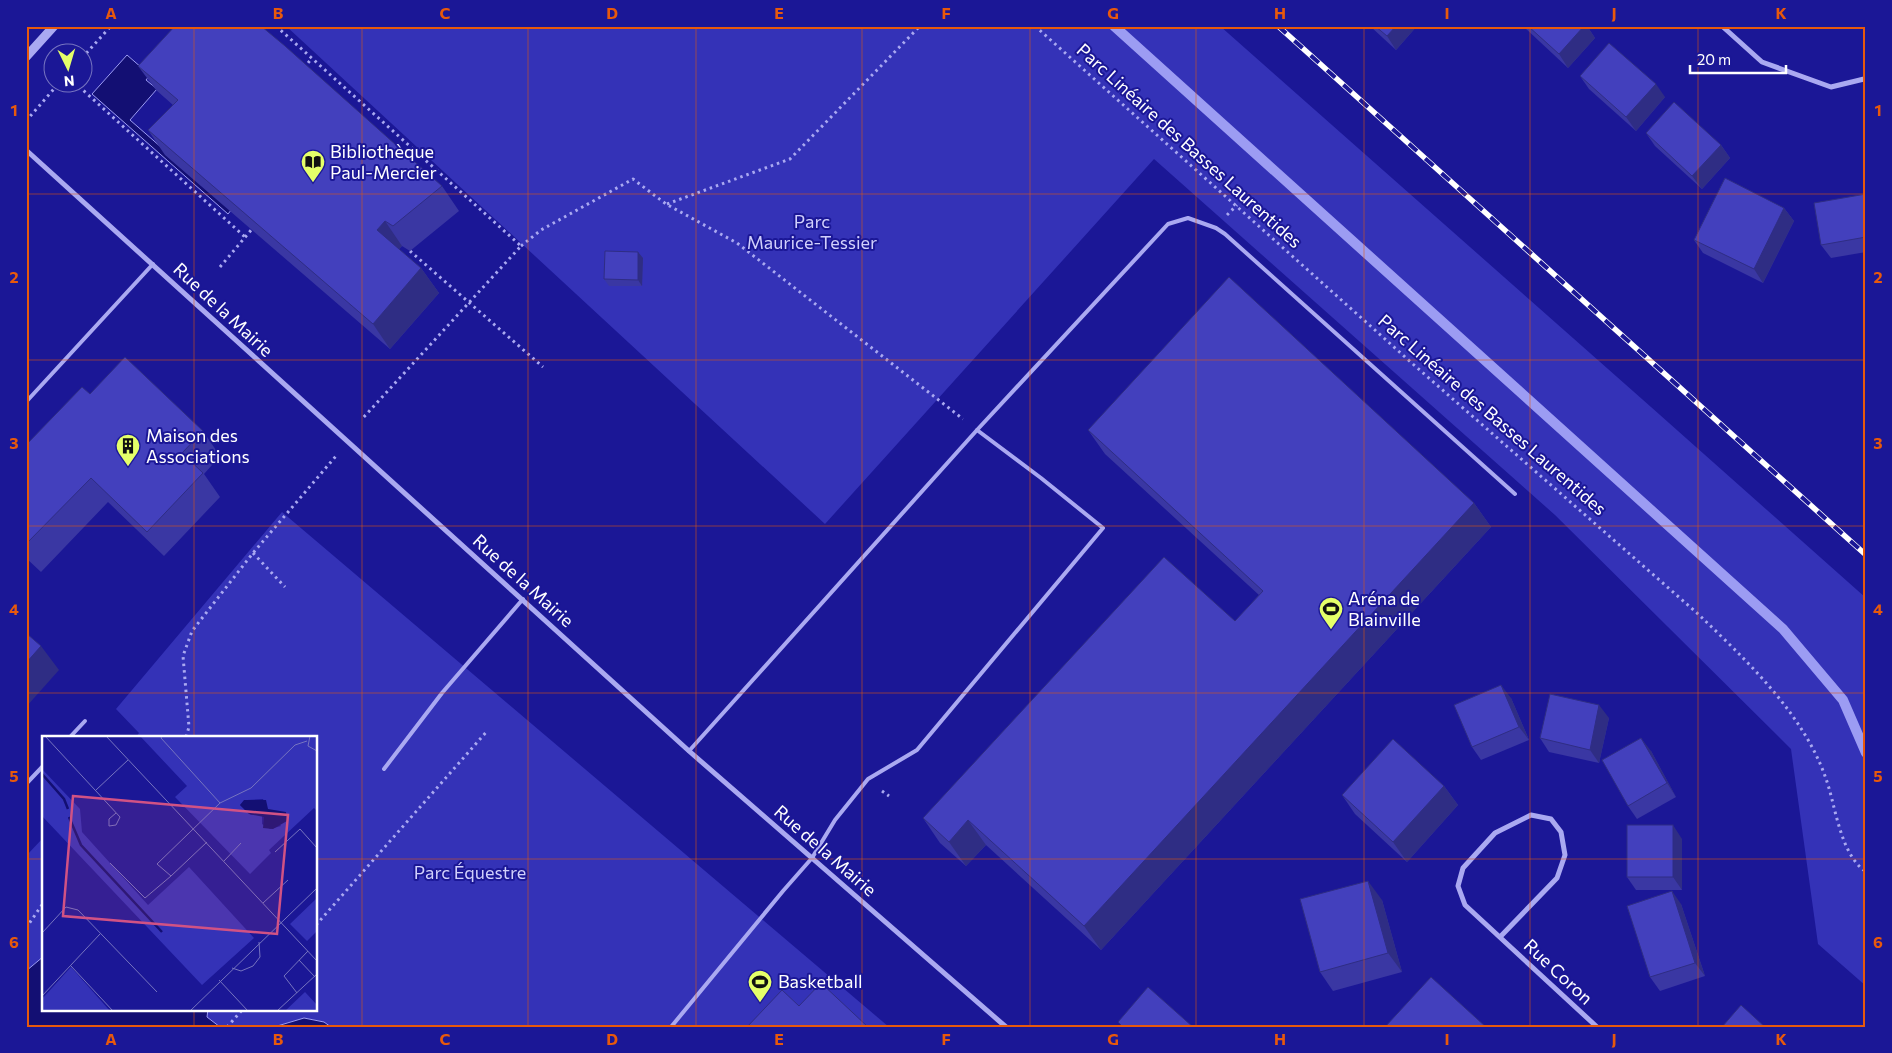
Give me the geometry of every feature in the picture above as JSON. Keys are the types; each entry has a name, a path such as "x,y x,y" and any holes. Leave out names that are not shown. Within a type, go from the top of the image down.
{"street":[{"path":"26,57 54,26"},
{"path":"1722,26 1762,62 1831,87 1866,78"},
{"name":"Rue de la Mairie","path":"26,150 348,444 523,599 689,752 1006,1027"},
{"name":"Rue Coron","path":"1501,936 1557,878 1564,855 1561,832 1551,819 1531,815 1495,833 1463,868 1458,886 1465,905 1501,936 1597,1027"}],"lane":[{"path":"689,752 977,430 1168,224 1188,218 1216,228 1225,234 1515,494"},
{"path":"26,402 153,264"},
{"path":"671,1027 812,858 835,820 868,780 916,750 1102,528 1041,478 977,430"},
{"path":"384,769 442,693 523,599"},
{"path":"71,736 85,721"},
{"path":"26,784 42,767"}],"path":[{"path":"92,47 110,26"},
{"path":"276,26 521,246"},
{"path":"666,204 790,159 920,26"},
{"name":"Parc Linéaire des Basses Laurentides","path":"1035,26 1414,365 1697,613 1743,658 1762,678 1788,711 1813,749 1825,776 1846,844 1854,861 1866,872"},
{"path":"302,71 312,58"},
{"path":"26,121 51,92"},
{"path":"85,92 245,237"},
{"path":"362,419 521,246 541,230 632,179 666,204 737,243 977,430"},
{"path":"1225,217 1237,205"},
{"path":"220,267 252,229"},
{"path":"410,251 542,367"},
{"path":"186,736 189,727 183,656 192,631 253,553 330,462"},
{"path":"253,553 285,587"},
{"path":"318,923 488,730"},
{"path":"26,928 42,905"},
{"path":"227,1027 242,1010"}],"green space":[{"name":"Parc Maurice-Tessier","path":"286,26 1220,26 1866,598 1866,986 1818,944 1791,749 1555,515 1154,159 825,524"},
{"name":"Parc Équestre","path":"282,512 889,1027 331,1027 324,1022 304,1018 274,1027 220,1027 207,1017 208,1010 318,1010 318,736 137,736 139,733 116,709"},
{"path":"42,839 42,958 26,971 26,856"}],"shaded area":[{"path":"127,55 150,75 146,80 157,89 130,120 232,209 228,214 92,94"},
{"path":"42,958 42,1010 208,1010 207,1017 220,1027 26,1027 26,971"},
{"path":"304,1018 324,1022 331,1027 274,1027"}],"building":[{"name":"Bibliothèque Paul-Mercier","path":"175,26 261,26 442,186 393,226 385,221 377,230 421,268 373,324 148,130 178,100 138,66"},
{"path":"1375,26 1396,26 1387,36"},
{"path":"1528,26 1584,26 1559,54"},
{"path":"1609,43 1656,84 1626,117 1580,76"},
{"path":"1674,102 1721,145 1692,176 1646,133"},
{"path":"1725,178 1784,208 1754,269 1694,240"},
{"path":"1866,194 1866,237 1821,245 1814,203"},
{"path":"605,251 638,252 638,280 604,279"},
{"name":"Aréna de Blainville","path":"1229,277 1474,503 1084,926 968,820 949,842 923,818 1164,557 1235,621 1263,591 1088,430"},
{"name":"Maison des Associations","path":"125,357 203,431 182,453 203,473 147,532 91,478 26,544 26,445 82,387 90,394"},
{"path":"26,633 41,646 26,663"},
{"path":"1501,685 1519,727 1472,747 1454,705"},
{"path":"1550,694 1599,705 1590,750 1540,738"},
{"path":"1641,738 1667,783 1628,806 1602,760"},
{"path":"1393,739 1444,786 1393,842 1342,795"},
{"path":"1627,825 1673,825 1673,877 1627,877"},
{"path":"1368,881 1388,953 1320,972 1300,899"},
{"path":"1672,891 1695,963 1650,977 1627,906"},
{"path":"1431,977 1486,1027 1385,1027"},
{"path":"821,983 868,1027 747,1027 782,990 799,1006"},
{"path":"1148,987 1193,1027 1123,1027 1118,1022"},
{"path":"1741,1005 1765,1027 1722,1027"}],"waterway":[{"path":"1114,26 1783,629 1843,700 1866,753"}],"railway":[{"path":"1278,26 1866,555"}],"place":[{"name":"Bibliothèque Paul-Mercier","path":"313,183"},
{"name":"Maison des Associations","path":"128,467"},
{"name":"Aréna de Blainville","path":"1331,630"},
{"name":"Basketball","path":"760,1003"}]}
